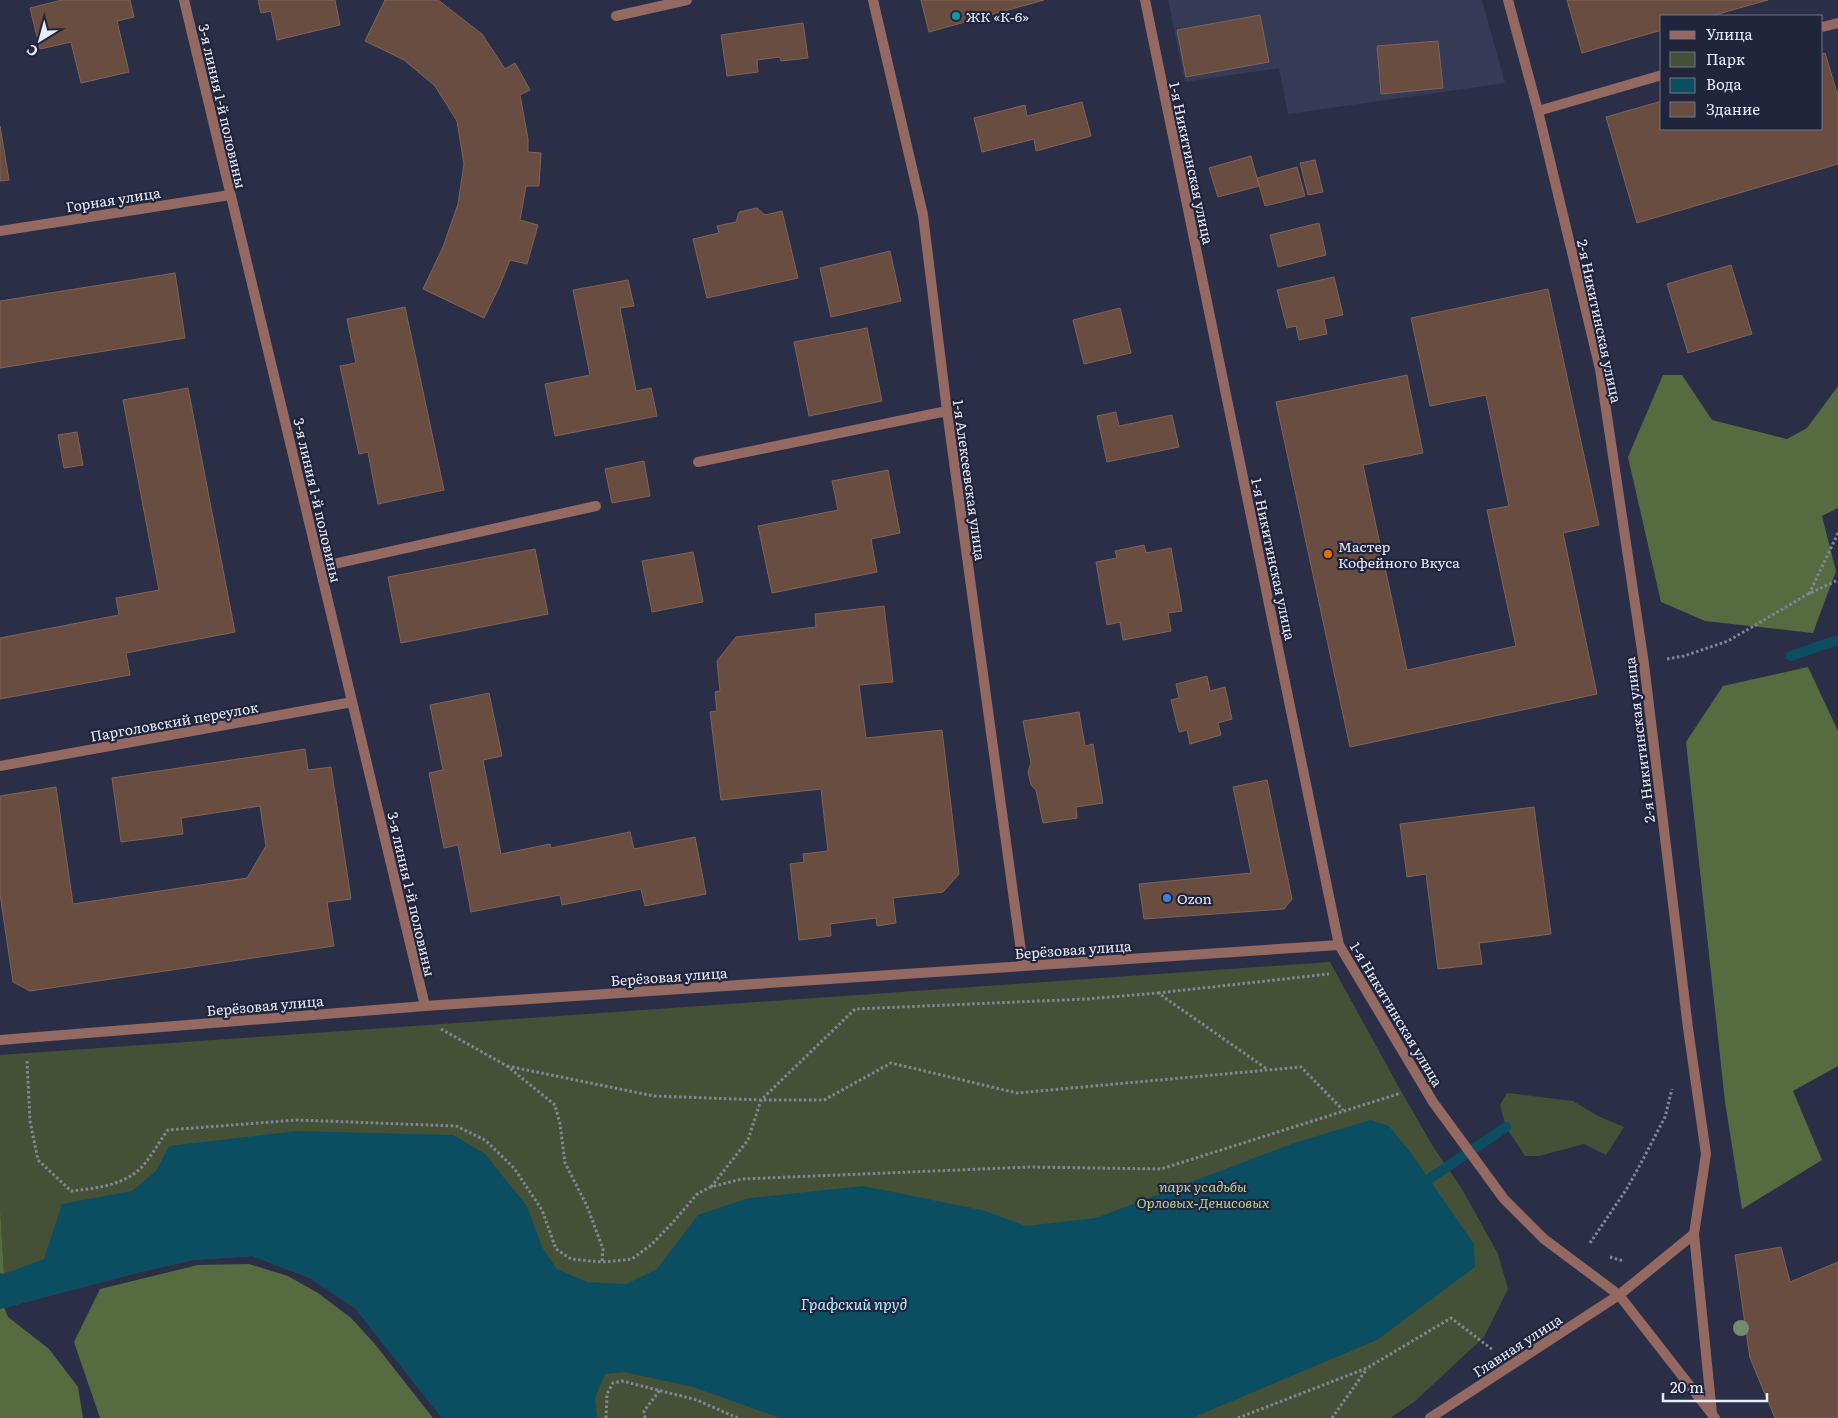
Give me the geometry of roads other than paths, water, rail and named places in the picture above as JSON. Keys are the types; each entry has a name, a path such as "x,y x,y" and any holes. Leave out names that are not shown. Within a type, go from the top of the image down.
{"street":[{"name":"3-я линия 1-й половины","path":"184,0 425,1006"},
{"path":"616,16 687,0"},
{"name":"1-я Алексеевская улица","path":"873,0 923,215 947,410 1023,966"},
{"name":"1-я Никитинская улица","path":"1145,0 1340,945 1433,1102 1504,1199 1544,1239 1619,1295"},
{"name":"2-я Никитинская улица","path":"1508,0 1538,112 1600,368 1644,664 1687,1018 1706,1154 1694,1234 1714,1416"},
{"path":"1823,28 1838,23"},
{"path":"1538,112 1660,76"},
{"name":"Горная улица","path":"0,231 230,195"},
{"path":"698,462 947,410"},
{"path":"320,567 596,506"},
{"name":"Парголовский переулок","path":"0,766 352,702"},
{"name":"Берёзовая улица","path":"0,1040 425,1006 1340,945"},
{"path":"1694,1234 1619,1295 1714,1416"},
{"name":"Главная улица","path":"1430,1418 1619,1295"}],"water":[{"name":"Графский пруд","path":"1370,1120 1389,1126 1411,1153 1474,1244 1475,1267 1377,1340 1192,1418 780,1418 693,1387 624,1372 605,1374 595,1398 597,1418 442,1418 355,1308 310,1278 252,1256 193,1260 0,1309 0,1273 4,1274 44,1259 62,1204 132,1191 156,1171 169,1146 297,1131 453,1135 484,1153 527,1206 542,1247 557,1269 587,1282 626,1284 657,1269 698,1215 749,1198 863,1186 982,1210 1026,1226 1096,1218 1291,1144"}],"waterway":[{"path":"1791,656 1838,640"},
{"path":"1429,1179 1506,1127"}],"place":[{"name":"ЖК «К-6»","path":"956,16"},
{"name":"Мастер Кофейного Вкуса","path":"1328,554"},
{"name":"Ozon","path":"1167,898"}],"park label":[{"name":"парк усадьбы Орловых-Денисовых","path":"1203,1194"}]}
